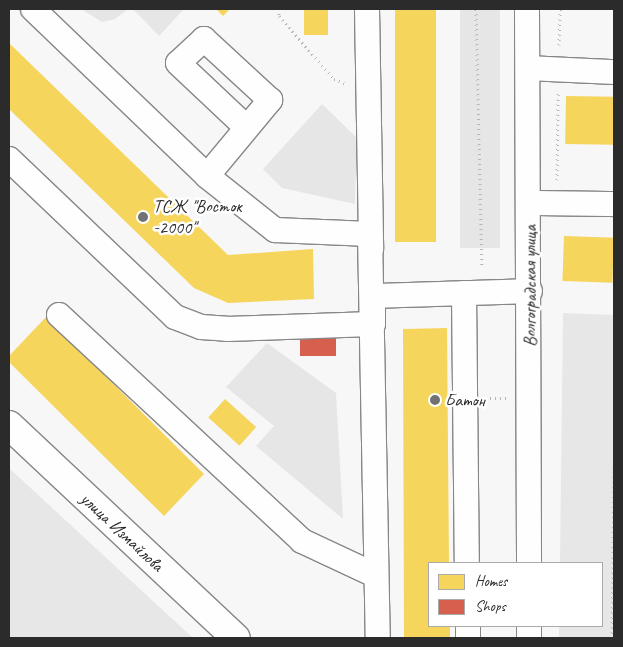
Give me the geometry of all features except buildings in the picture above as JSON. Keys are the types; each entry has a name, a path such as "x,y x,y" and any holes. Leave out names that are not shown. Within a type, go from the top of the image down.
{"main road":[{"name":"улица Измайлова","path":"9,425 236,638"}],"street":[{"path":"33,9 207,176 274,230 370,234"},
{"path":"367,9 370,234 373,296 375,575 378,638"},
{"name":"Волгоградская улица","path":"528,9 530,203 529,562"},
{"path":"528,68 614,72"},
{"path":"207,176 246,127"},
{"path":"9,159 175,316 201,327 227,329 373,324"},
{"path":"530,203 614,204"},
{"path":"373,296 530,291"},
{"path":"468,562 473,293"},
{"path":"59,315 302,541 375,575"}],"path":[{"path":"279,9 279,16 334,80 368,90"},
{"path":"473,293 476,9"},
{"path":"556,203 560,9"},
{"path":"612,638 614,464"}],"shaded area":[{"path":"81,9 128,9 115,19 102,22"},
{"path":"133,9 184,9 159,36"},
{"path":"460,9 500,9 500,248 460,248"},
{"path":"322,104 357,138 355,204 282,188 263,169"},
{"path":"563,313 614,315 614,638 559,638 559,627 603,627 603,562 560,562"},
{"path":"267,343 336,393 343,519 256,446 274,426 226,387"},
{"path":"9,468 193,638 9,638"}],"place":[{"name":"ТСЖ \"Восток -2000\"","path":"143,217"},
{"name":"Батон","path":"435,400"}]}
